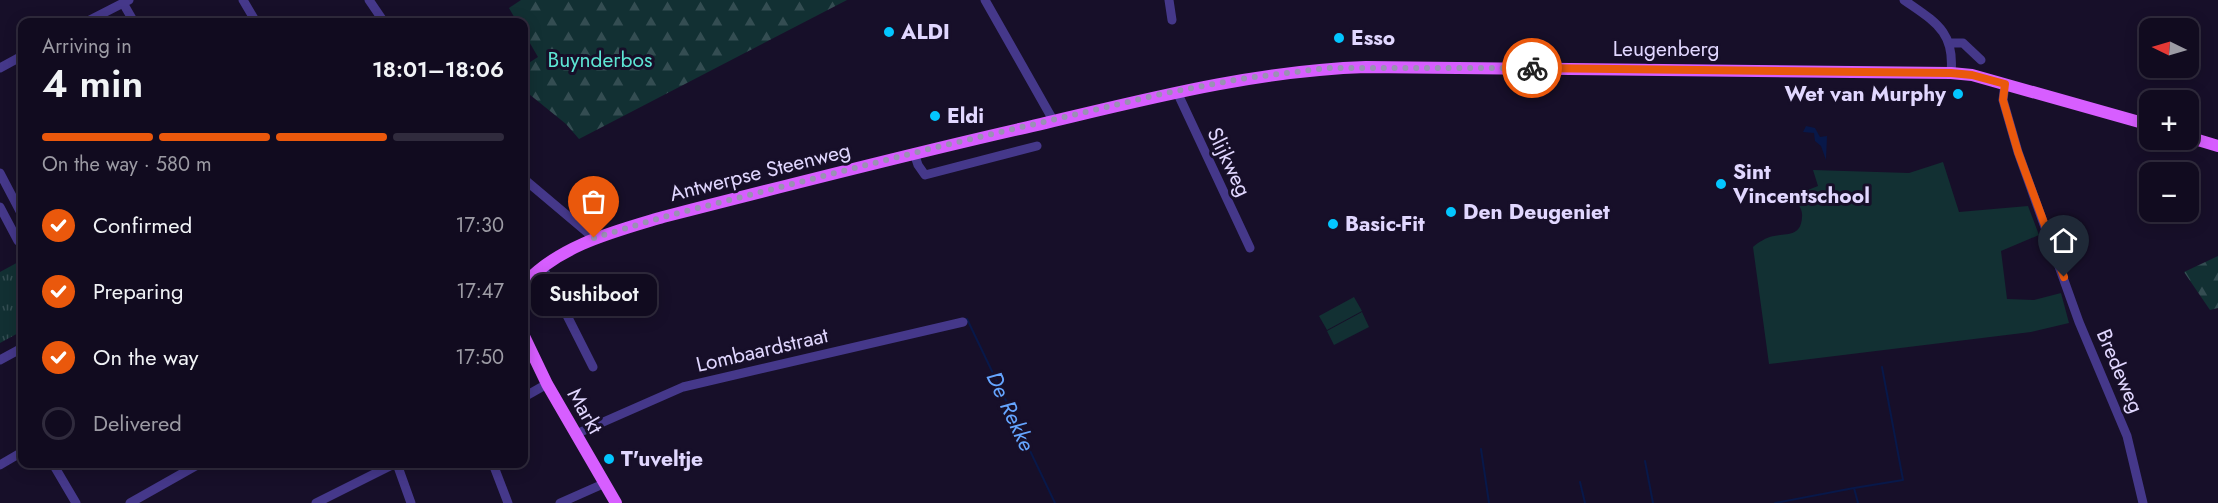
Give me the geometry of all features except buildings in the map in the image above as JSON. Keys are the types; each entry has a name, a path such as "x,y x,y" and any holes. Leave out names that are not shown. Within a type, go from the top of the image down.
{"main road":[{"name":"Leugenberg","path":"1053,120 1177,92 1281,73 1366,67 1951,73 1972,75 2139,122"},
{"name":"Antwerpse Steenweg","path":"528,280 542,266 594,238 663,217 1053,120"},
{"path":"2199,140 2218,146"},
{"name":"Markt","path":"528,344 547,384 616,503"}],"street":[{"path":"243,0 254,18"},
{"path":"369,0 381,18"},
{"path":"984,0 1053,120"},
{"path":"1169,0 1172,20"},
{"path":"1904,0 1946,32 1950,43 1951,73"},
{"path":"94,18 126,2 132,18"},
{"path":"1950,43 1964,43 1981,60"},
{"path":"0,68 18,58"},
{"name":"Bredeweg","path":"2005,84 2003,100 2018,152 2079,322 2127,435 2143,503"},
{"name":"Slijkweg","path":"1177,92 1250,248"},
{"path":"914,153 925,175 1036,146"},
{"path":"0,173 18,207"},
{"path":"528,182 594,238"},
{"path":"0,207 18,241"},
{"path":"542,266 593,367"},
{"name":"Lombaardstraat","path":"576,434 683,387 963,322"},
{"path":"0,360 18,350"},
{"path":"528,395 547,384"},
{"path":"0,465 18,454"},
{"path":"55,468 76,503"},
{"path":"130,503 192,468"},
{"path":"316,503 387,468"},
{"path":"397,468 411,503"},
{"path":"495,468 508,503"},
{"path":"560,503 603,484"}],"green space":[{"name":"Buynderbos","path":"521,0 847,0 579,139 566,124 528,93 528,63 538,57 528,40 528,18 515,18 509,8"},
{"path":"1943,162 1959,212 2028,206 2039,235 2001,251 2007,299 2034,300 2061,293 2069,323 2031,332 1769,364 1753,247 1768,238 1793,233 1799,228 1802,211 1790,197 1818,186 1813,170 1909,173"},
{"path":"2218,256 2218,308 2210,310 2184,272"},
{"path":"18,262 18,333 0,343 0,272"},
{"path":"1354,297 1362,311 1327,330 1319,316"},
{"path":"1362,312 1369,327 1334,345 1327,331"}],"water":[{"path":"1806,126 1815,128 1820,137 1827,136 1826,160 1821,146 1815,141 1814,133 1803,132"}],"waterway":[{"name":"De Rekke","path":"967,319 1055,503"},
{"path":"1858,503 1854,488 1903,480 1882,367"},
{"path":"1481,449 1489,503"},
{"path":"1645,461 1653,503"},
{"path":"1580,482 1585,503"},
{"path":"1775,503 1854,488"}],"way so far":[{"path":"594,238 663,217 933,148 1016,130 1102,107 1240,79 1326,68 1532,68"}],"place":[{"name":"ALDI","path":"889,32"},
{"name":"Esso","path":"1339,38"},
{"name":"Wet van Murphy","path":"1958,94"},
{"name":"Eldi","path":"935,116"},
{"name":"Sint Vincentschool","path":"1721,184"},
{"name":"Den Deugeniet","path":"1451,212"},
{"name":"Basic-Fit","path":"1333,224"},
{"name":"Sushiboot","path":"594,238"},
{"name":"T'uveltje","path":"609,459"}],"route":[{"path":"1532,68 1951,73 1972,75 2005,84 2003,100 2018,152 2064,277"}]}
